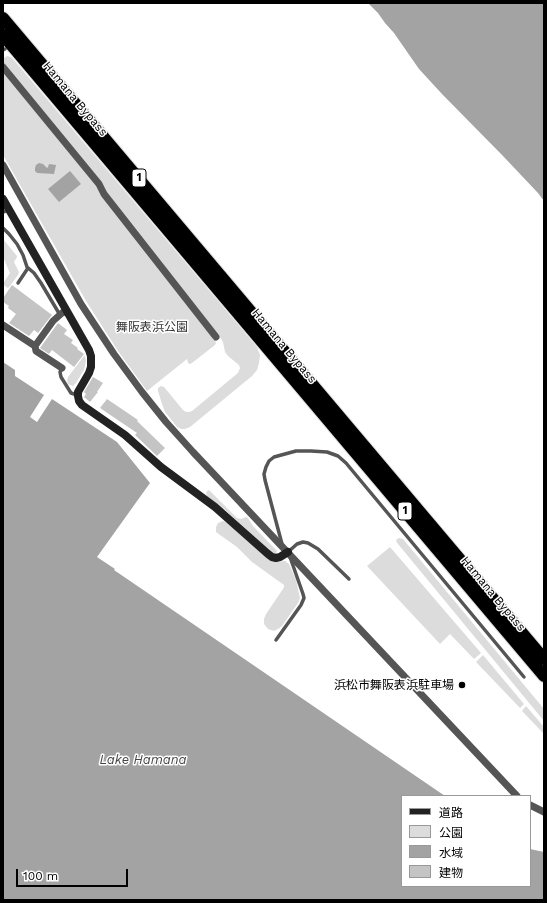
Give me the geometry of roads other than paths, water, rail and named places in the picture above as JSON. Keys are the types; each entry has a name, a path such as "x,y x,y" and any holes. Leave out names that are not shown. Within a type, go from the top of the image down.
{"highway":[{"name":"Hamana Bypass","path":"3,18 544,676"},
{"name":"Hamana Bypass","path":"3,35 544,659"}],"street":[{"path":"3,67 100,184 104,194 216,337"},
{"path":"3,165 81,304 114,354 142,392 193,452 516,795"},
{"path":"3,199 6,211 63,313 89,350 91,356 91,367 80,387 78,395 79,401 82,405 125,434 157,464 215,507 272,557 280,557 285,549"},
{"path":"35,346 53,321 63,313"},
{"path":"3,325 35,346 36,351 62,368"},
{"path":"531,806 544,812"}],"lane":[{"path":"3,228 23,255 28,268 37,277 63,313"},
{"path":"18,283 28,268"},
{"path":"62,368 60,372 61,376 71,393 78,395"},
{"path":"276,640 304,598 285,549 264,474 269,461 274,457 312,450 327,452 338,456 346,463 524,677"},
{"path":"285,549 303,542 308,542 318,549 349,579"}],"water":[{"path":"368,3 544,3 544,201 419,69 394,33"},
{"path":"39,163 43,164 47,168 49,164 56,165 54,174 37,173 35,168"},
{"path":"70,171 81,184 59,202 48,189"},
{"name":"Lake Hamana","path":"3,362 15,370 15,376 44,395 30,417 37,422 52,399 117,442 150,483 97,557 444,795 401,795 401,887 531,887 531,849 544,852 544,900 3,900"}],"place":[{"name":"浜松市舞阪表浜駐車場","path":"462,685"}],"park label":[{"name":"舞阪表浜公園","path":"152,327"}]}
